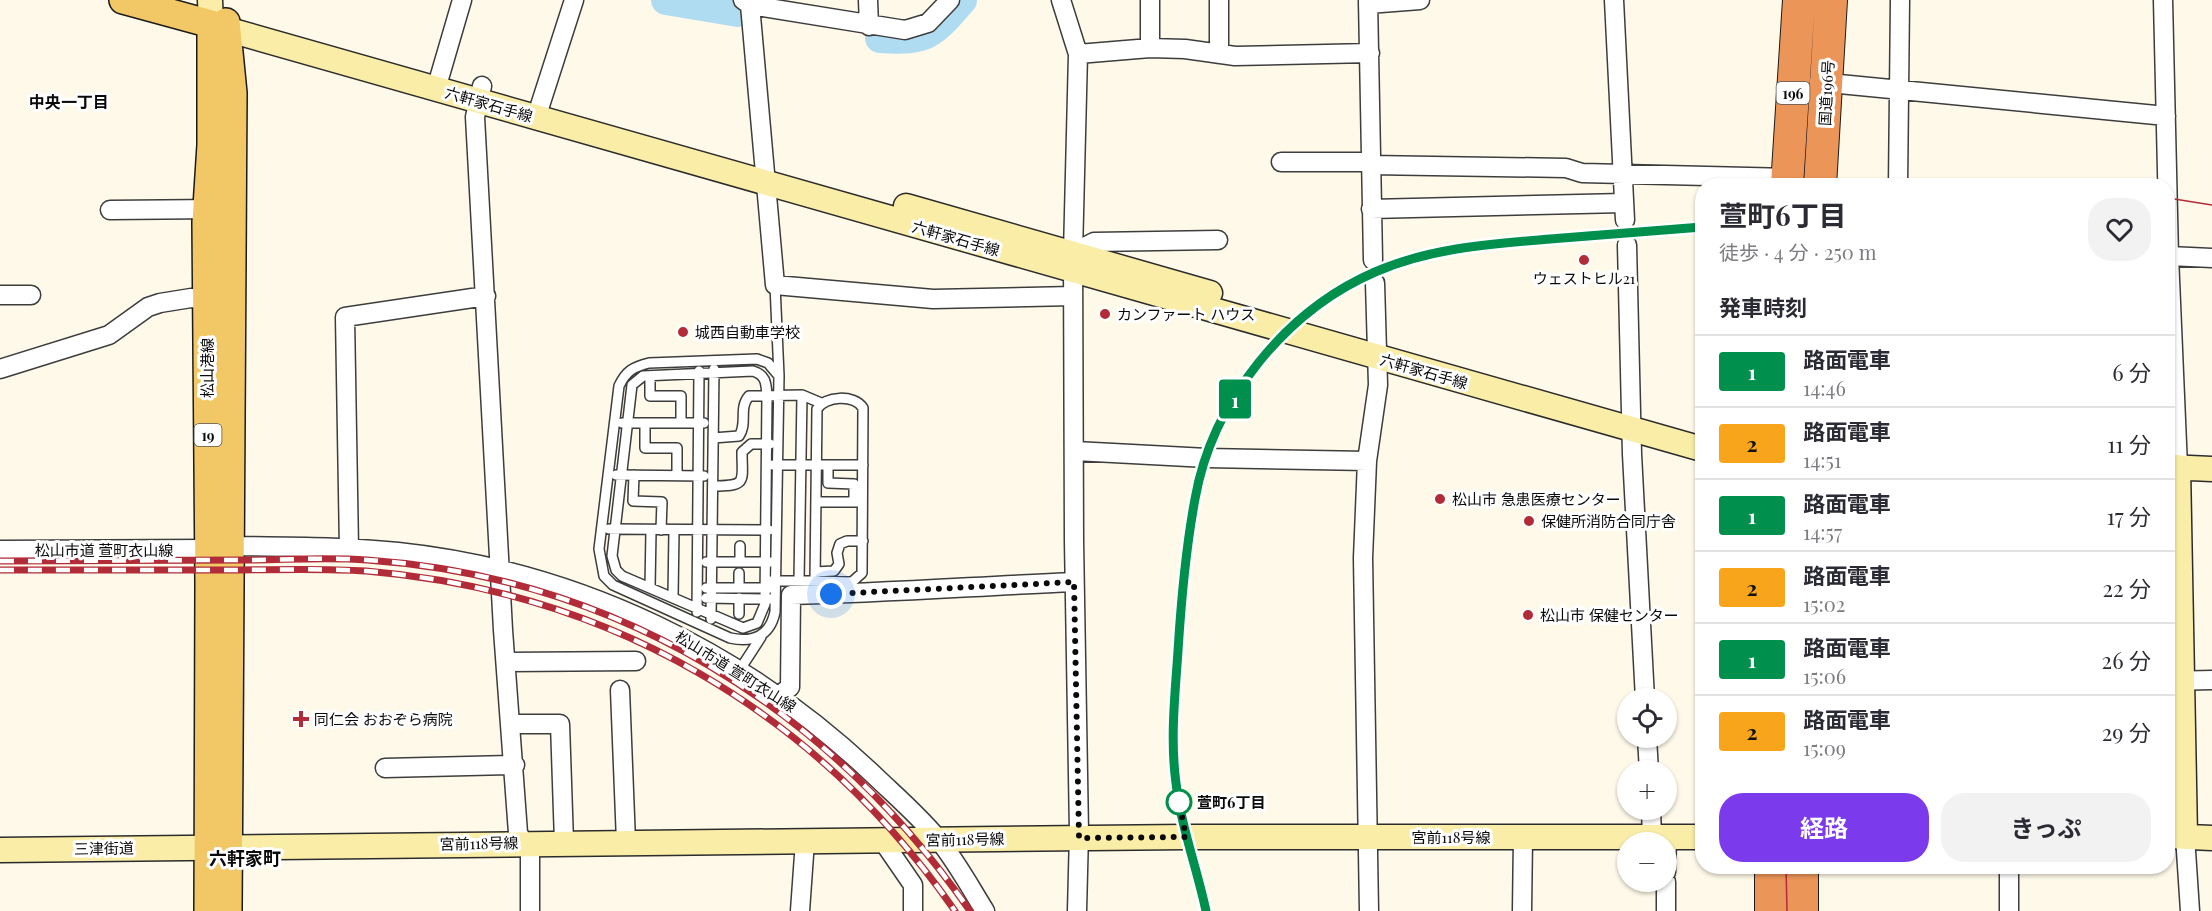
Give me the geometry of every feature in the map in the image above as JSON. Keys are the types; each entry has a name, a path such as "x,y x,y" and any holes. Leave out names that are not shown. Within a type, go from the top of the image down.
{"highway":[{"name":"196","path":"1788,178 1799,0"},
{"name":"国道196号","path":"1820,178 1831,0"},
{"path":"1771,874 1772,911"},
{"path":"1802,874 1802,911"}],"main road":[{"path":"123,0 218,13"},
{"path":"177,0 218,13"},
{"name":"松山港線","path":"208,911 218,846 220,209 233,93 218,13"},
{"name":"松山港線","path":"218,846 228,911"}],"street":[{"path":"438,82 462,0"},
{"path":"538,110 574,0"},
{"path":"868,0 868,26"},
{"path":"950,0 928,23 905,30 868,26 789,6 746,2 766,175 775,285 933,299 1073,296"},
{"path":"1061,0 1078,54 1073,296 1074,582 1079,838 1077,911"},
{"path":"1150,0 1150,48"},
{"path":"1219,0 1219,54"},
{"path":"1373,260 1368,2 1420,0"},
{"path":"1371,208 1624,211 1614,0"},
{"path":"1898,178 1900,0"},
{"path":"2163,0 2167,178"},
{"name":"六軒家石手線","path":"218,13 438,82 1631,423 1695,446"},
{"path":"1078,54 1150,48 1219,54 1370,53"},
{"path":"1794,81 1898,88 2166,116"},
{"path":"480,94 475,117 500,570 518,832 530,854 530,911"},
{"path":"1281,162 1566,168 1582,173 1705,178"},
{"path":"110,210 220,209"},
{"path":"1074,262 1094,242 1218,240"},
{"path":"1627,245 1631,423 1644,688"},
{"path":"2175,256 2212,258"},
{"path":"1369,911 1363,558 1367,461 1378,385 1375,283"},
{"path":"0,295 32,295"},
{"path":"349,549 345,317 486,296"},
{"path":"0,369 109,335 148,307 160,303 177,299 219,299"},
{"name":"六軒家石手線","path":"1631,423 1695,432"},
{"path":"1075,451 1207,458 1367,461"},
{"path":"2175,467 2212,469"},
{"name":"松山市道 萱町衣山線","path":"0,550 219,548 349,549 398,552 500,570 565,588 620,607 670,630 739,671 779,696 828,733 938,839 986,911"},
{"path":"779,696 790,687 791,595 905,593 1074,582"},
{"path":"506,662 636,661"},
{"path":"2175,681 2212,680"},
{"path":"620,690 626,842"},
{"path":"511,724 560,724 564,842"},
{"path":"2175,758 2176,836 2190,911"},
{"path":"385,768 515,765"},
{"path":"2176,836 2212,838"},
{"path":"1522,911 1523,837"},
{"name":"宮前118号線","path":"218,846 1079,838 1617,837"},
{"name":"宮前118号線","path":"1677,837 1695,837"},
{"path":"882,840 913,885 913,911"},
{"path":"800,911 805,841"},
{"name":"三津街道","path":"0,850 218,846"},
{"path":"2009,911 2010,874"},
{"path":"1666,892 1666,911"}],"lane":[{"path":"739,671 762,635 772,624 776,562 779,395 775,285"},
{"path":"762,635 742,641 711,630 613,585 604,576 600,563 601,529 619,386 624,374 635,366 649,363 757,359 768,363 779,376"},
{"path":"697,623 699,361"},
{"path":"711,630 714,361"},
{"path":"697,598 711,615 737,627 750,627 757,623 762,614 765,589 766,380 753,371 643,376 632,385 620,475 612,556 616,570 622,576 673,597 697,598 712,593 739,593 765,589 775,589 834,571 839,564 837,553 840,544 847,541 863,541"},
{"path":"650,376 650,396 681,396 681,423"},
{"path":"713,438 739,436 744,425 742,407 748,396 802,395 821,403"},
{"path":"799,581 802,395"},
{"path":"815,576 817,410 821,403 830,399 852,400 860,403 863,408 863,465 858,502"},
{"path":"614,423 713,423"},
{"path":"645,423 645,448 677,448 677,475"},
{"path":"713,486 735,486 740,483 744,473 742,452 751,444 778,444"},
{"path":"766,465 863,465"},
{"path":"815,576 852,582 862,573 863,541 854,484 828,483 828,465"},
{"path":"608,475 713,476"},
{"path":"634,475 633,501 662,502 662,530"},
{"path":"816,502 858,502"},
{"path":"601,529 776,530"},
{"path":"650,588 651,530"},
{"path":"673,597 674,530"},
{"path":"740,546 740,562"},
{"path":"698,562 776,562"},
{"path":"739,573 739,614"},
{"path":"765,589 775,589"}],"waterway":[{"path":"666,0 738,12"},
{"path":"880,38 919,37 935,28 962,0"}],"tram line":[{"path":"2175,199 2212,205"},
{"name":"1","path":"1206,911 1182,821 1172,744 1180,621 1195,498 1207,458 1224,417 1246,381 1299,318 1336,292 1373,273 1403,262 1465,247 1695,227"},
{"path":"1206,911 1182,821 1172,743 1180,621 1195,498 1224,417 1246,381 1299,318 1336,292 1373,273 1403,262 1465,247 1695,228"},
{"path":"1786,874 1787,911"}],"railway":[{"path":"0,561 367,560 459,572 546,593 630,625 709,665 782,715 851,772 914,838 970,911"},
{"path":"0,570 314,569 366,571 455,583 541,604 622,635 700,674 772,721 838,776 900,840 955,911"}],"place":[{"name":"ウェストヒル21","path":"1584,260"},
{"name":"カンファート ハウス","path":"1105,314"},
{"name":"城西自動車学校","path":"683,332"},
{"name":"松山市 急患医療センター","path":"1440,499"},
{"name":"保健所消防合同庁舎","path":"1529,521"},
{"name":"松山市 保健センター","path":"1528,615"},
{"name":"同仁会 おおぞら病院","path":"301,719"},
{"name":"萱町6丁目","path":"1179,802"}],"district":[{"name":"中央一丁目","path":"69,101"},
{"name":"六軒家町","path":"245,858"}],"route":[{"path":"831,594 905,593 994,585 1074,582 1079,838 1186,837 1179,802"}]}
